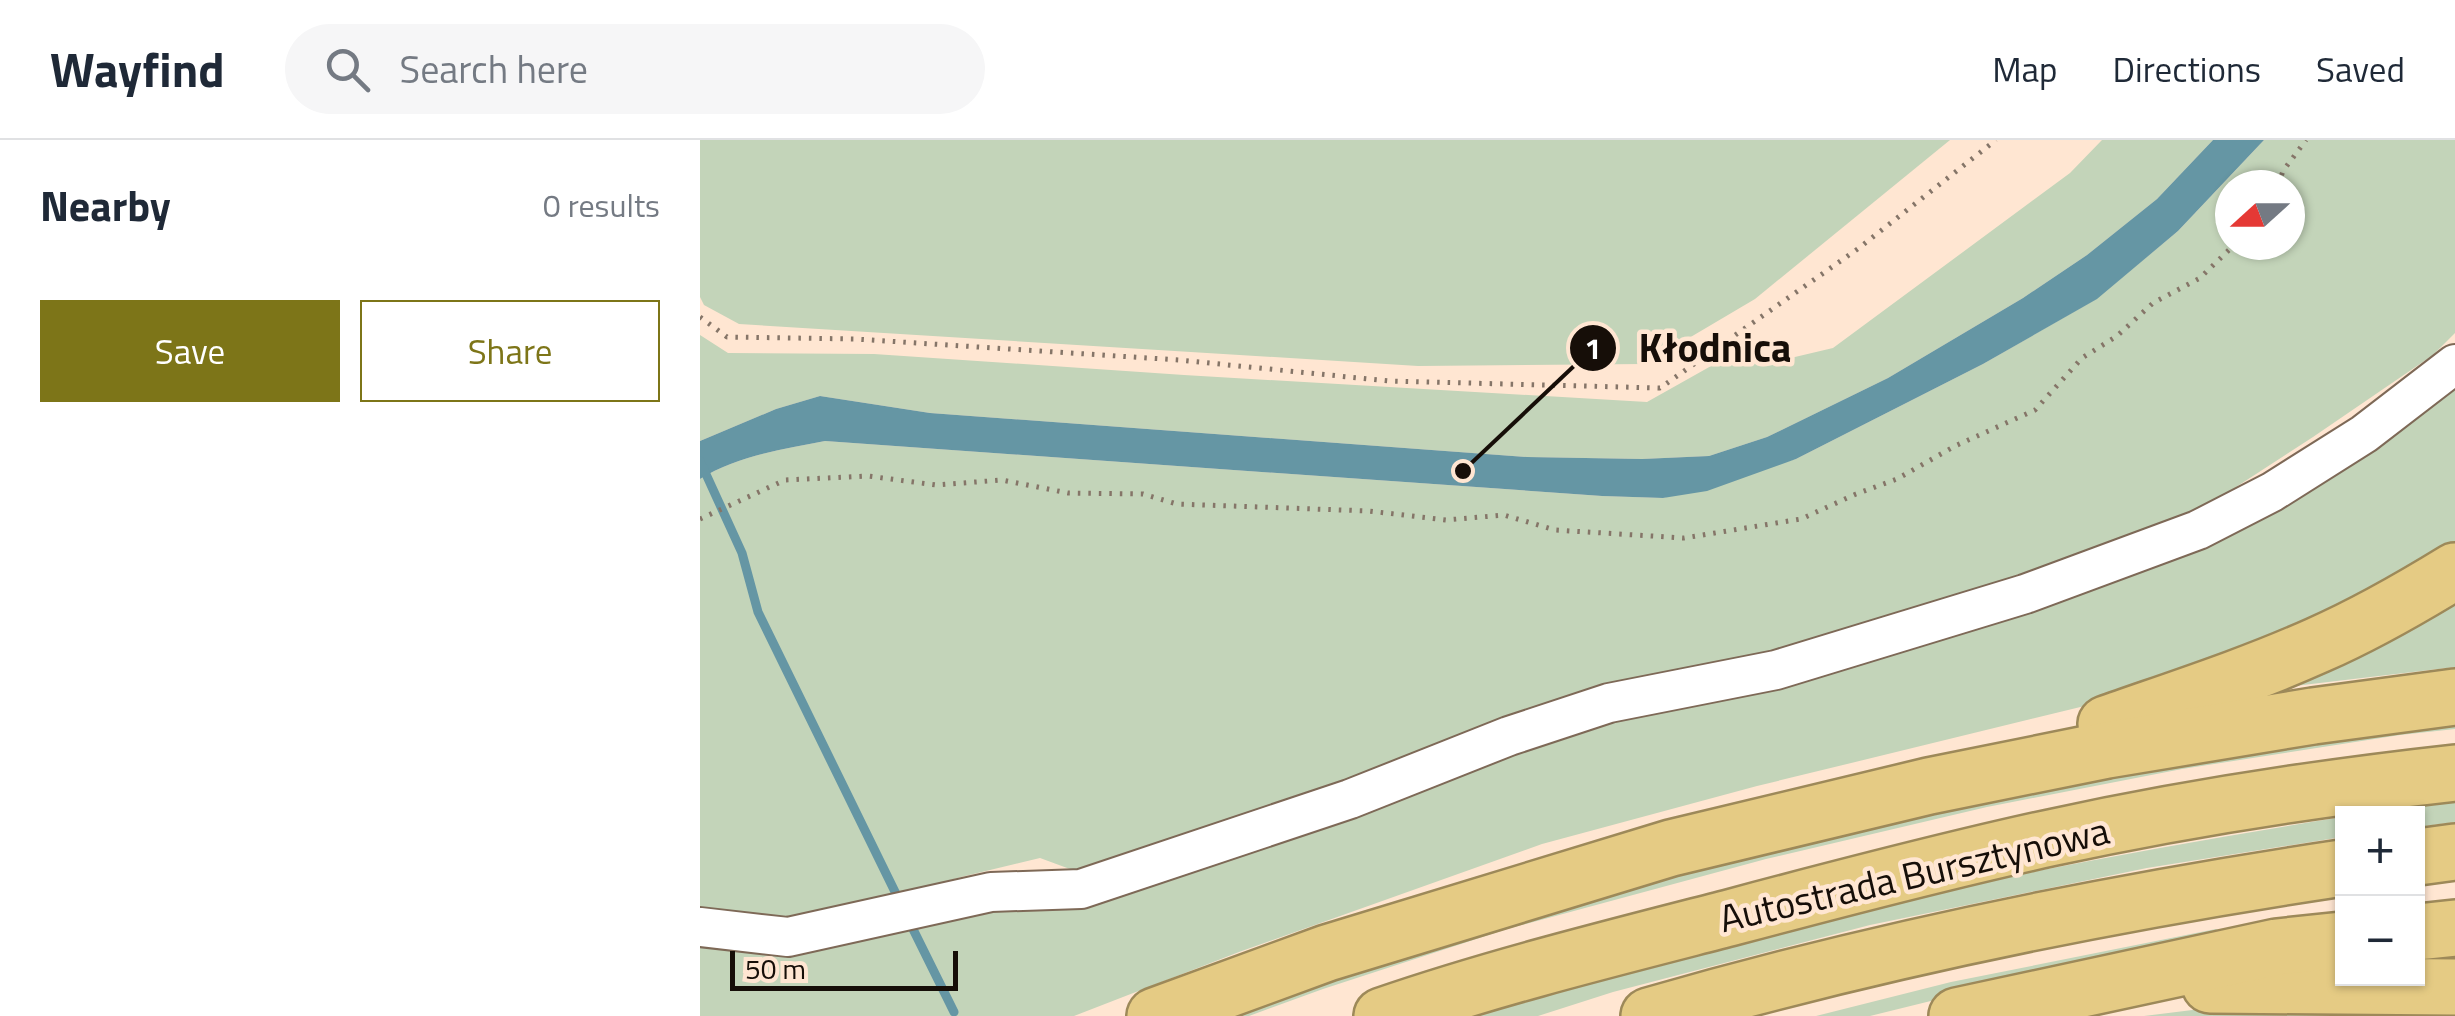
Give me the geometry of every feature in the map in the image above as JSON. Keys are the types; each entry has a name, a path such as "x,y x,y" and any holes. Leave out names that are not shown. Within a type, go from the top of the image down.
{"highway":[{"path":"1929,786 2319,645 2455,571"},
{"path":"1155,1016 1327,953 1672,848 1929,786 2107,750 2455,697"},
{"name":"Autostrada Bursztynowa","path":"1382,1016 1616,947 2050,838 2214,807 2455,773"},
{"path":"2425,856 2455,852"},
{"name":"Autostrada Bursztynowa","path":"1649,1016 1864,958 2046,918 2335,869"},
{"path":"2425,931 2455,928"},
{"path":"1957,1016 2277,946 2335,941"},
{"path":"2102,985 2455,987"}],"lane":[{"path":"700,927 788,937 991,892 1081,889 1350,798 1510,736 1609,703 1776,670 2025,594 2198,530 2272,492 2364,434 2455,364"}],"path":[{"path":"700,316 727,337 854,339 1179,360 1389,381 1660,388 1859,248 1996,140"},
{"path":"2284,170 2306,140"},
{"path":"700,519 785,480 868,476 936,485 1002,480 1068,493 1143,494 1177,504 1369,511 1446,520 1504,515 1554,530 1684,538 1801,519 1898,479 1955,446 2035,410 2082,358 2117,336 2153,303 2200,278 2219,260"}],"green space":[{"path":"700,140 1950,140 1755,299 1645,364 1418,366 739,324 704,305 700,297"},
{"path":"2102,140 2213,140 2157,199 2087,255 2023,298 1888,378 1767,437 1709,456 1527,457 930,413 820,396 776,409 700,441 700,335 728,353 874,354 1647,402 1752,343 1769,363 1833,348 2070,173"},
{"path":"2264,140 2455,140 2455,333 2433,355 2196,513 2010,582 1312,794 1078,872 1040,858 791,926 700,917 700,479 729,464 825,441 1663,498 1796,459 1983,364 2096,299 2178,231 2215,192 2215,260 2305,260 2305,170 2236,170"},
{"path":"2455,379 2455,548 2334,621 2101,702 1757,786 1542,844 1239,952 1074,1016 700,1016 700,941 886,932 1590,721 2021,610"},
{"path":"2455,585 2455,667 2268,689"},
{"path":"2455,717 2455,729 2182,769 1987,807 1766,859 1507,929 1249,1016 1218,1016 1503,917 1986,795"},
{"path":"2455,802 2455,822 2425,826 2425,806 2422,806"},
{"path":"2335,818 2335,838 2147,868 1870,925 1613,992 1538,1016 1478,1016 1768,932 2103,858"},
{"path":"2335,912 2335,925 1955,995 1870,1016 1816,1016 1951,982 2216,929 2228,934"},
{"path":"2249,1003 2455,1007 2455,1016 2144,1016"}],"water":[{"path":"2213,140 2264,140 2236,170 2215,170 2215,192 2178,231 2097,299 1983,364 1796,459 1707,491 1663,498 1602,496 825,441 744,459 700,479 700,441 776,409 820,396 930,413 1527,457 1709,456 1767,437 1888,378 2023,298 2087,255 2157,199"}],"waterway":[{"path":"700,461 742,553 758,612 900,902"},
{"path":"909,921 954,1012"}],"place":[{"name":"Kłodnica","path":"1463,471"}]}
